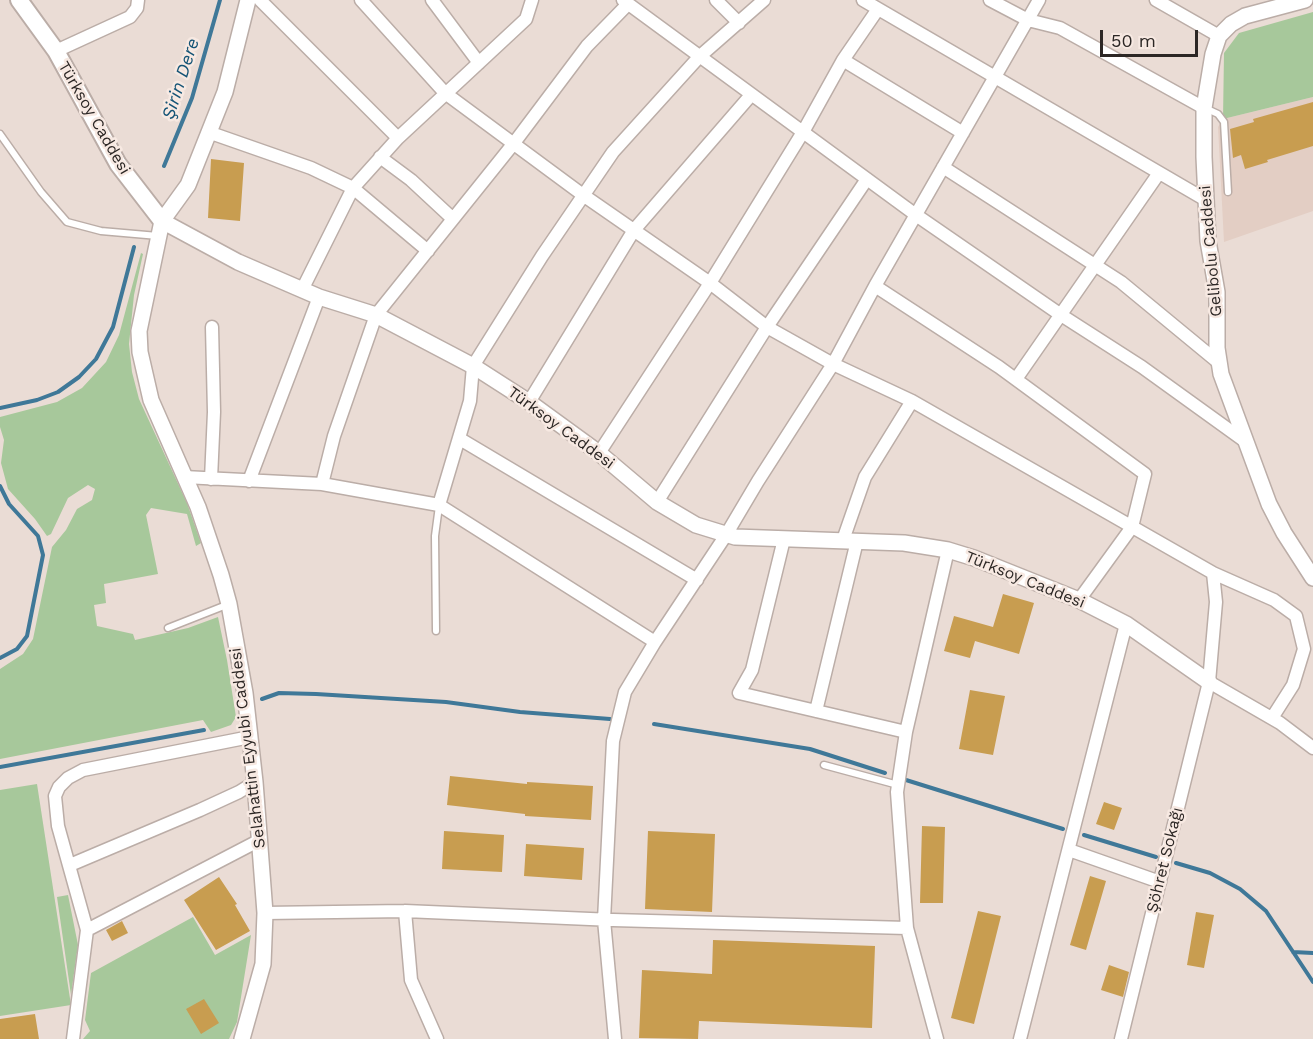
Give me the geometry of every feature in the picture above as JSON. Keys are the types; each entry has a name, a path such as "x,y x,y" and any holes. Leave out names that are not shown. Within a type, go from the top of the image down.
{"main road":[{"name":"Türksoy Caddesi","path":"19,0 56,51 118,164 160,229"}],"street":[{"path":"56,51 130,18 137,8 138,0"},
{"path":"160,229 188,185 225,92 248,0"},
{"path":"260,0 398,138"},
{"path":"361,0 445,93 766,327 833,364 912,401 1213,573 1274,600 1296,616 1304,649 1293,685 1272,718"},
{"path":"432,0 479,63"},
{"path":"716,0 740,23"},
{"path":"439,505 470,400 472,366 542,256 613,152 699,57 764,0"},
{"path":"863,0 1206,200"},
{"path":"990,0 1028,20 1060,28 1204,108"},
{"path":"615,1039 604,920 613,741 625,692 833,364 875,286 1039,0"},
{"path":"1156,0 1219,36 1231,24 1245,16 1286,2 1305,0"},
{"path":"322,484 334,436 376,315 514,143 586,46 625,2 916,215 1061,315 1142,367 1246,442"},
{"path":"303,290 353,188 398,138 526,19 527,3"},
{"path":"599,453 710,284 803,132 843,60 878,9"},
{"name":"Gelibolu Caddesi","path":"1219,36 1213,54 1204,108 1208,241 1218,292 1218,362 1269,504 1284,533 1313,578"},
{"path":"843,60 963,133"},
{"path":"529,402 634,230 751,95"},
{"path":"208,132 311,168 353,188 428,251"},
{"path":"380,157 411,180 453,219"},
{"path":"943,167 1121,282 1218,362"},
{"path":"1016,380 1159,172"},
{"path":"657,502 766,327 867,179"},
{"name":"Türksoy Caddesi","path":"160,229 319,297 376,315 472,366 529,402 599,453 657,502 696,525 735,537 904,543 948,550 1079,600 1126,624 1209,682"},
{"name":"Selahattin Eyyubi Caddesi","path":"160,229 140,331 140,352 151,400 198,507 221,575 244,693 255,782 265,913 263,964 242,1039"},
{"path":"875,286 1016,380 1145,474 1132,527 1079,600"},
{"path":"249,481 319,297"},
{"path":"211,479 214,412 212,327"},
{"path":"816,711 865,477 912,401"},
{"path":"460,439 698,580"},
{"path":"184,477 322,484 439,505 655,642"},
{"path":"784,539 752,669 739,693 906,732"},
{"path":"937,1039 907,928 898,785 906,732 948,550"},
{"name":"Şöhret Sokağı","path":"1121,1039 1209,682 1216,602 1213,573"},
{"path":"1020,1039 1126,624"},
{"path":"1209,682 1272,718 1313,748"},
{"path":"74,1039 87,930 58,826 55,804 58,787 68,778 83,770 249,737"},
{"path":"70,865 200,810 255,782"},
{"path":"87,930 260,840"},
{"path":"1069,850 1160,882"},
{"path":"405,910 411,980 437,1039"},
{"path":"265,913 405,910 604,920 907,928"}],"lane":[{"path":"1204,108 1218,114 1224,122 1228,192"},
{"path":"0,134 41,192 68,222 100,231 160,229"},
{"path":"436,631 435,536 439,505"},
{"path":"168,628 228,604"},
{"path":"824,765 898,785"}],"shaded area":[{"path":"1313,97 1313,211 1224,242 1218,127 1223,119"}],"green space":[{"path":"1313,12 1313,97 1223,119 1224,53 1239,33"},
{"path":"141,253 143,254 134,295 129,344 132,372 139,399 187,503 201,543 196,546 187,514 151,508 146,515 158,574 104,584 106,603 94,605 97,626 133,634 135,640 188,628 218,617 236,717 231,725 211,732 203,720 0,759 0,669 23,654 33,639 52,547 66,530 77,509 92,500 95,489 88,485 68,498 51,534 47,536 8,489 1,463 4,440 0,417 57,402 82,388 106,362 119,335"},
{"path":"37,784 71,1005 0,1016 0,790"},
{"path":"68,895 78,945 71,995 57,897"},
{"path":"193,917 215,955 251,935 237,1022 229,1039 83,1039 90,1031 85,1020 91,973"}],"building":[{"path":"1313,102 1313,146 1245,169 1241,155 1233,158 1230,129 1254,122 1253,119"},
{"path":"211,159 244,163 240,221 208,218"},
{"path":"1003,594 1034,603 1019,654 975,641 970,658 944,651 954,616 993,627"},
{"path":"970,690 1005,696 993,755 959,749"},
{"path":"450,776 527,784 527,782 593,786 591,820 525,816 525,814 447,805"},
{"path":"1104,802 1122,808 1114,830 1096,824"},
{"path":"922,826 945,827 943,903 920,903"},
{"path":"444,831 504,835 502,872 442,869"},
{"path":"648,831 715,834 712,912 645,909"},
{"path":"526,844 584,848 582,880 524,876"},
{"path":"1090,876 1106,881 1086,950 1070,945"},
{"path":"219,877 237,904 235,905 250,931 216,950 184,900"},
{"path":"978,911 1001,916 974,1024 951,1018"},
{"path":"1196,912 1214,915 1204,968 1187,965"},
{"path":"122,921 128,933 112,941 106,930"},
{"path":"713,940 875,946 872,1028 699,1021 698,1039 639,1038 642,970 712,974"},
{"path":"1109,965 1129,972 1123,997 1101,990"},
{"path":"204,999 219,1023 201,1034 186,1009"},
{"path":"35,1014 39,1039 0,1039 0,1019"}],"waterway":[{"name":"Şirin Dere","path":"164,166 192,98 220,0"},
{"name":"Şirin Dere","path":"0,408 37,400 58,392 79,377 96,359 113,327 134,247"},
{"path":"0,486 9,504 38,536 43,555 27,636 17,649 0,658"},
{"path":"262,699 279,693 316,694 446,702 520,712 610,719"},
{"path":"654,724 810,749 885,773"},
{"path":"0,767 204,730"},
{"path":"906,780 1063,829"},
{"path":"1084,835 1156,857"},
{"path":"1176,863 1210,873 1240,889 1266,911 1313,982"},
{"path":"1293,952 1313,953"}]}
